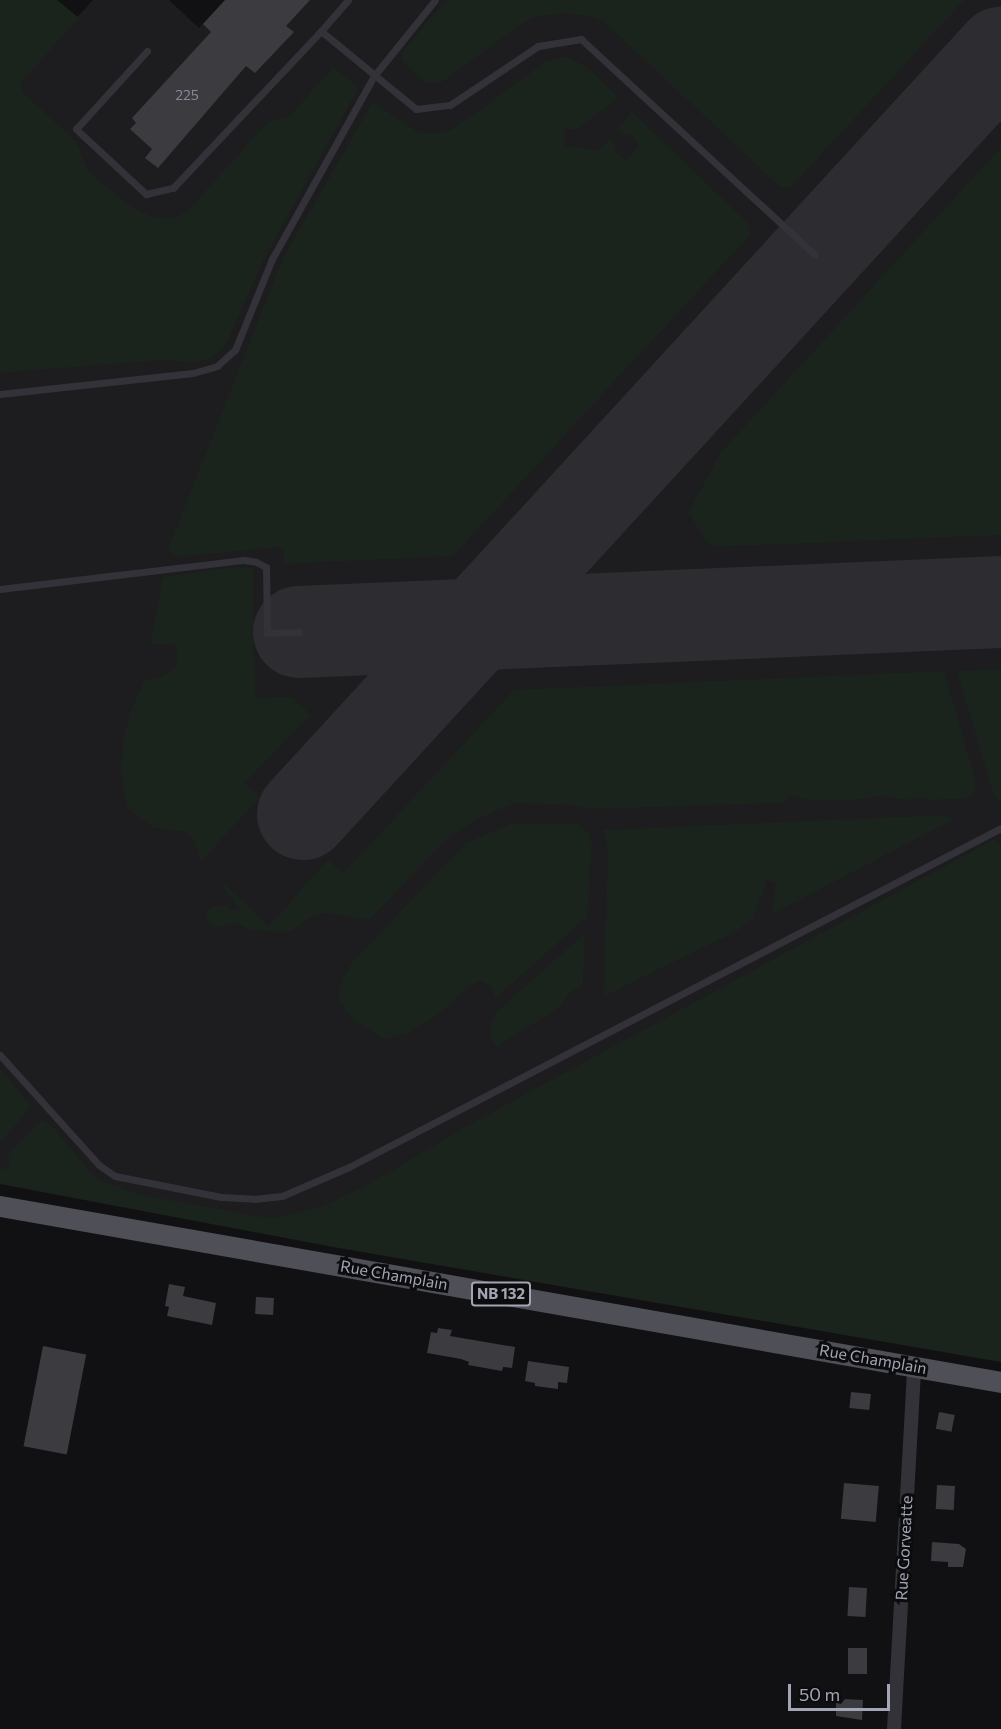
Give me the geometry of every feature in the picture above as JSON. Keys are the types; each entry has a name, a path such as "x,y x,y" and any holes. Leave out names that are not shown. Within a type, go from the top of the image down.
{"main road":[{"name":"Rue Champlain","path":"0,1206 1001,1382"}],"street":[{"name":"Rue Gorveatte","path":"894,1729 914,1367"}],"lane":[{"path":"147,51 76,129 146,194 173,188 348,0"},
{"path":"0,394 193,373 217,366 235,350 272,260 374,76 435,0"},
{"path":"321,31 416,109 450,105 538,46 581,39 815,255"},
{"path":"0,589 244,560 266,567 267,633 299,632"},
{"path":"0,1055 99,1165 115,1176 221,1197 254,1199 282,1196 349,1167 1001,828"}],"shaded area":[{"path":"0,0 57,0 79,18 21,83 23,92 76,142 87,168 99,180 134,209 155,218 176,218 188,210 267,123 290,116 333,67 359,87 263,261 225,346 211,358 194,363 161,360 0,373"},
{"path":"93,0 169,0 199,28 225,0 1001,0 1001,1240 308,1230 0,1176 0,89 13,86"},
{"path":"446,0 964,0 791,187 780,187 604,22 586,15 563,13 535,17 517,27 442,82 427,84 401,60 402,52"},
{"path":"564,56 586,66 618,98 577,130 564,129 565,146 598,150 610,139 614,142 614,150 625,160 639,145 633,136 623,134 617,129 632,112 748,223 750,235 453,556 284,564 284,551 280,547 177,557 169,551 283,258 373,102 420,133 438,133 452,129 545,62"},
{"path":"1001,147 1001,535 711,547 688,513 721,452"},
{"path":"236,567 253,569 255,698 292,697 311,715 245,783 260,798 201,861 194,840 187,832 154,828 127,808 121,769 123,744 130,713 145,680 164,676 174,669 178,660 177,648 173,644 152,644 151,642 163,577"},
{"path":"1001,669 1001,803 994,796 957,671"},
{"path":"944,671 976,782 974,795 966,798 933,800 919,797 911,800 878,796 855,800 811,800 791,796 782,803 586,809 573,805 514,803 481,817 450,836 369,920 325,913 309,918 291,931 279,932 252,930 236,923 215,928 206,921 208,910 215,906 241,910 224,889 224,884 269,926 328,860 343,873 514,690"},
{"path":"944,815 953,820 772,914 776,883 767,879 753,919 735,932 604,996 608,848 603,830"},
{"path":"511,824 578,824 589,834 592,844 587,917 496,998 489,985 480,981 464,989 456,1000 408,1033 384,1039 356,1022 337,998 343,979 353,961 466,843"},
{"path":"995,839 1001,845 1001,1362 333,1247 0,1184 0,1170 8,1167 10,1161 7,1156 41,1120 50,1124 96,1179 137,1194 273,1219 324,1206 369,1184 465,1127"},
{"path":"585,933 583,985 568,994 560,1007 496,1047 490,1035 491,1023 498,1010"},
{"path":"0,1069 32,1106 0,1143"}],"building":[{"path":"225,0 310,0 286,26 294,32 255,73 246,66 158,168 145,158 152,149 130,129 136,123 132,118 211,32 203,24"},
{"path":"169,1284 185,1287 183,1296 216,1303 212,1325 167,1316 169,1307 165,1306"},
{"path":"256,1297 274,1298 273,1315 255,1314"},
{"path":"438,1328 452,1330 450,1336 515,1347 512,1368 503,1367 502,1371 468,1365 469,1362 461,1359 427,1353 431,1332 437,1333"},
{"path":"43,1346 86,1354 67,1455 24,1446"},
{"path":"528,1361 569,1367 567,1383 558,1382 558,1389 535,1386 535,1383 525,1381"},
{"path":"851,1392 871,1394 869,1410 849,1408"},
{"path":"939,1412 955,1415 951,1432 936,1429"},
{"path":"844,1483 879,1486 876,1522 841,1519"},
{"path":"937,1485 955,1486 954,1510 936,1509"},
{"path":"932,1542 959,1544 966,1549 963,1567 948,1567 948,1562 931,1561"},
{"path":"849,1587 867,1588 865,1617 847,1616"},
{"path":"848,1648 867,1648 867,1674 848,1674"},
{"path":"845,1699 863,1700 862,1720 836,1716 836,1703 841,1704"}],"runway":[{"path":"303,814 1001,53"},
{"path":"299,632 1001,602"}]}
